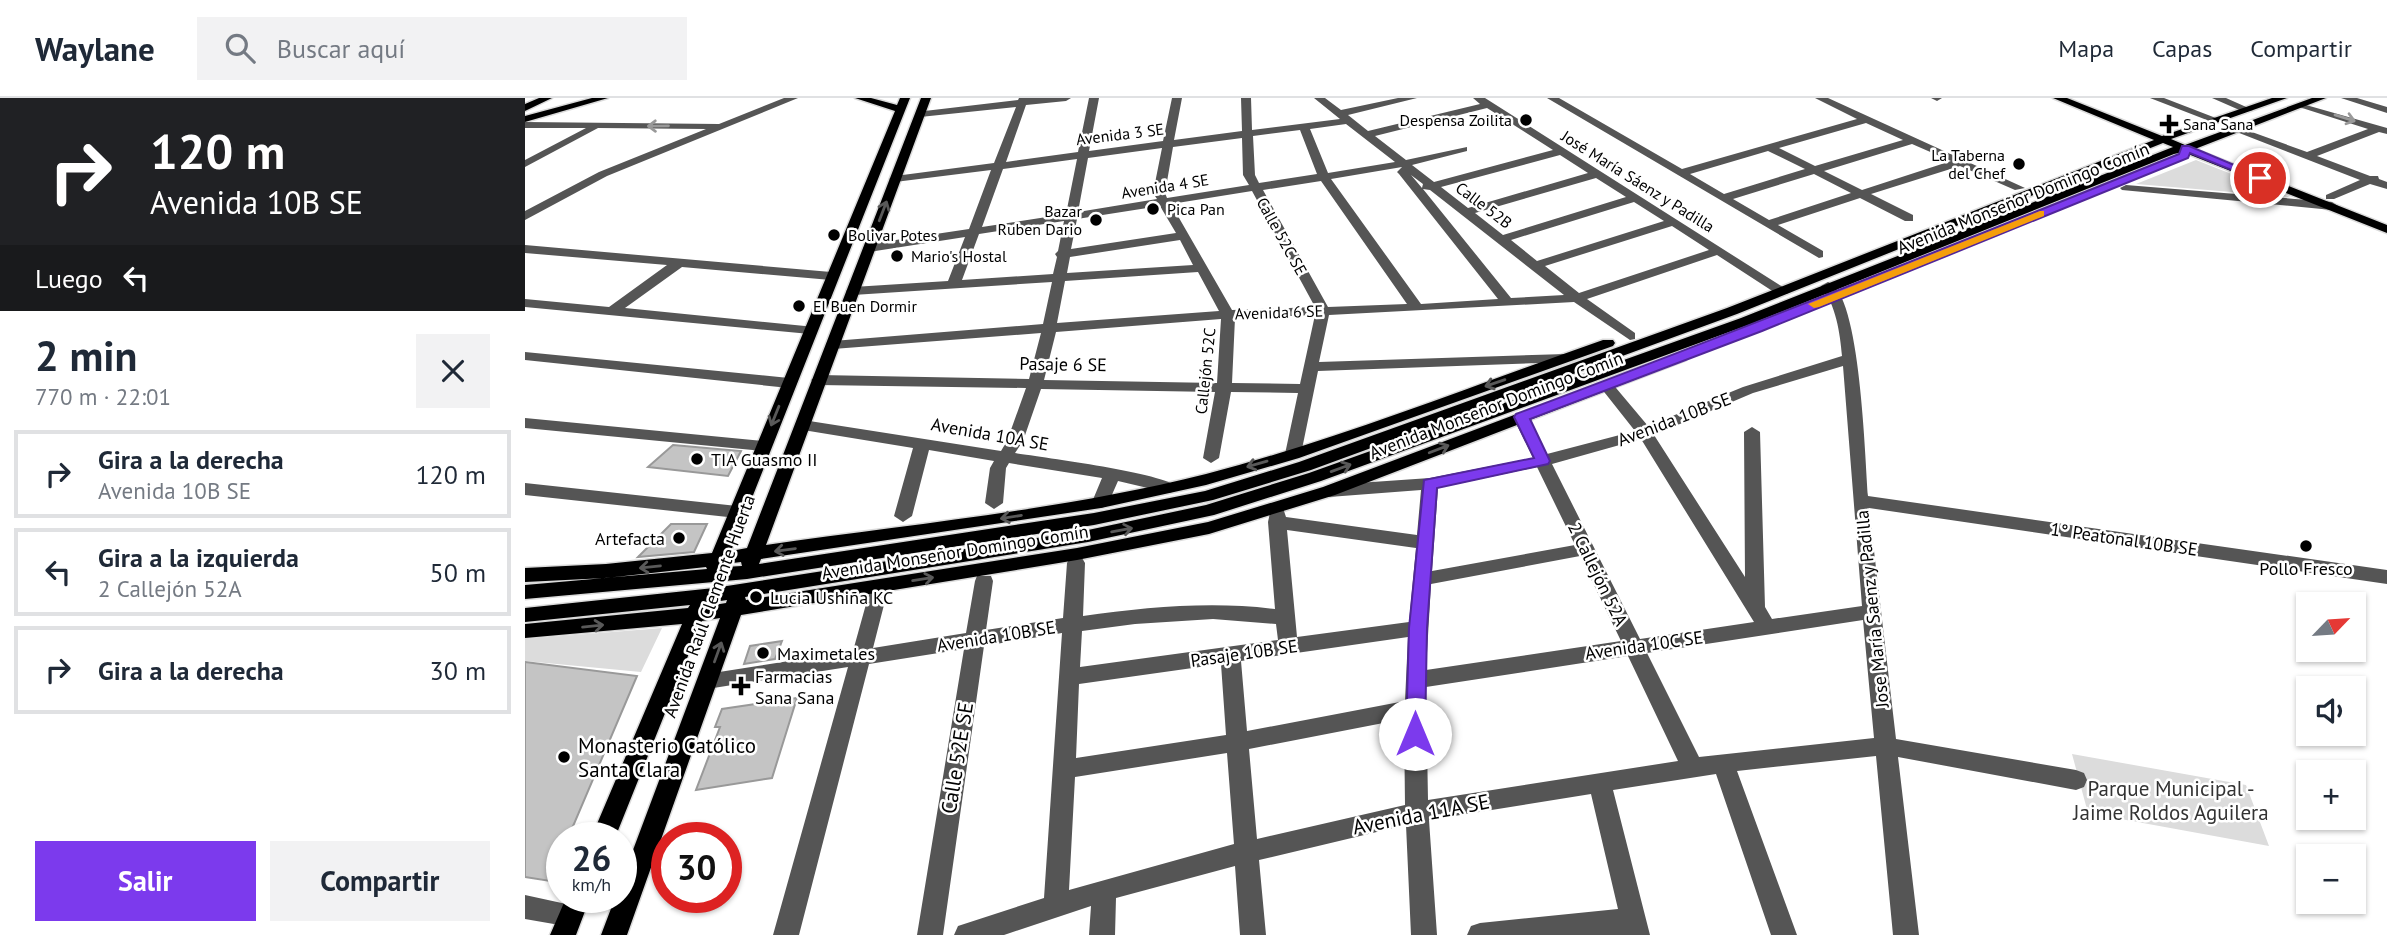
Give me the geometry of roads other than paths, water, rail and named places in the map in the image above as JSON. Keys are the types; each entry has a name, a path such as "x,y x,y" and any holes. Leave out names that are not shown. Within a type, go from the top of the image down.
{"main road":[{"path":"525,108 548,98"},
{"path":"525,121 565,98"},
{"path":"525,121 603,98"},
{"path":"860,98 902,103"},
{"name":"Avenida Raúl Clemente Huerta","path":"614,935 926,98"},
{"path":"2058,98 2168,137 2282,98"},
{"path":"2079,98 2331,202 2387,229"},
{"path":"2190,146 2321,98"},
{"name":"Avenida Raúl Clemente Huerta","path":"610,822 902,103"},
{"name":"Avenida Monseñor Domingo Comín","path":"1978,209 2019,188 2144,140 2168,137"},
{"name":"Avenida Monseñor Domingo Comín","path":"1050,518 1101,502 1375,433 1777,288 2168,137"},
{"name":"Avenida Monseñor Domingo Comín","path":"525,575 714,568 744,581 1277,515 1329,491 1607,385 2037,209 2184,156 2190,146"},
{"path":"2331,202 2387,219"},
{"name":"Avenida Monseñor Domingo Comín","path":"525,631 699,606 744,581 1050,518 1207,496 1305,466 1375,433 1566,358 1777,288"},
{"name":"Avenida Monseñor Domingo Comín","path":"1158,531 1832,291"},
{"path":"1396,447 1409,460"},
{"name":"Avenida Monseñor Domingo Comín","path":"525,592 714,568"},
{"name":"Avenida Monseñor Domingo Comín","path":"525,615 699,606"}],"street":[{"path":"525,216 603,174 793,98"},
{"path":"920,114 1066,98"},
{"path":"994,503 997,472 1015,441 1049,330 1061,254 1094,98"},
{"name":"Callejón 52C","path":"1177,98 1159,193 1228,314 1224,387 1212,458"},
{"name":"Calle 52C SE","path":"1246,98 1248,175 1323,310"},
{"name":"Calle 52B","path":"1319,98 1401,164 1630,336"},
{"name":"Avenida 3 SE","path":"895,179 1304,127 1412,98"},
{"path":"1552,98 1819,254"},
{"path":"1820,98 2019,188"},
{"path":"2155,98 2216,120"},
{"path":"2217,98 2248,110"},
{"path":"2346,98 2387,110"},
{"path":"953,286 1023,101"},
{"path":"1366,135 1483,101"},
{"name":"José María Sáenz y Padilla","path":"1483,101 1777,288"},
{"path":"2303,105 2383,130"},
{"path":"1680,173 1867,119"},
{"path":"525,121 596,127 726,127"},
{"path":"525,164 596,127"},
{"path":"1304,127 1324,177 1417,308"},
{"path":"2234,129 2387,186"},
{"path":"2307,156 2383,130"},
{"path":"1723,198 1913,140"},
{"path":"1769,147 1909,218"},
{"name":"Avenida 4 SE","path":"869,248 1324,177 1401,164 1463,149"},
{"path":"1417,190 1562,151"},
{"path":"1768,224 1960,162"},
{"path":"1401,164 1417,190 1508,303"},
{"path":"2126,188 2331,202 2387,173"},
{"path":"1467,212 1597,174"},
{"path":"1502,239 1635,198"},
{"path":"1536,265 1672,222"},
{"path":"1061,254 1184,236"},
{"path":"525,249 831,276"},
{"name":"Avenida 6 SE","path":"833,345 1228,314 1417,308 1577,298 1718,251"},
{"path":"612,311 680,262"},
{"path":"853,291 1203,268"},
{"name":"Jose María Saenz y Padilla","path":"1832,291 1849,359 1860,501 1906,935"},
{"path":"525,303 810,330"},
{"path":"1293,454 1323,310"},
{"path":"525,356 789,383"},
{"path":"1311,367 1566,358"},
{"name":"Avenida 10B SE","path":"1329,491 1430,484 1542,461 1645,433 1748,390 1849,359"},
{"name":"Pasaje 6 SE","path":"819,380 1306,389"},
{"path":"1607,385 1645,433 1766,627"},
{"name":"2 Callejón 52A","path":"1521,417 1693,768"},
{"name":"Avenida 10A SE","path":"803,425 1006,456 1112,474 1169,487"},
{"path":"528,426 763,446"},
{"path":"1752,432 1756,610"},
{"path":"903,516 923,442"},
{"path":"1101,502 1112,474"},
{"path":"1423,935 1416,812 1415,708 1418,628 1430,484"},
{"path":"525,489 737,512"},
{"name":"1° Peatonal 10B SE","path":"1860,501 2387,576"},
{"path":"1288,647 1277,515 1426,543"},
{"path":"1423,579 1586,549"},
{"path":"1056,904 1076,563"},
{"name":"Calle 52E SE","path":"930,935 984,581"},
{"path":"786,935 877,597"},
{"name":"Avenida 10B SE","path":"707,681 1073,624 1207,611 1258,613 1286,618"},
{"name":"Avenida 10C SE","path":"1416,680 1873,611"},
{"name":"Pasaje 10B SE","path":"1069,677 1418,628"},
{"path":"1230,655 1253,935"},
{"path":"1064,769 1237,742 1415,708"},
{"name":"Avenida 11A SE","path":"967,935 1104,890 1246,852 1416,812 1723,763 1887,746 2076,780"},
{"path":"1723,763 1784,935"},
{"path":"1480,935 1635,928 1600,784"},
{"path":"1102,935 1104,890"},
{"path":"525,907 570,916"}],"place":[{"name":"Despensa Zoilita","path":"1526,120"},
{"name":"Sana Sana","path":"2169,124"},
{"name":"La Taberna del Chef","path":"2019,164"},
{"name":"Pica Pan","path":"1153,209"},
{"name":"Bazar Ruben Dario","path":"1096,220"},
{"name":"Bolivar Potes","path":"834,235"},
{"name":"Mario's Hostal","path":"897,256"},
{"name":"El Buen Dormir","path":"799,306"},
{"name":"TIA Guasmo II","path":"697,459"},
{"name":"Artefacta","path":"679,538"},
{"name":"Pollo Fresco","path":"2306,546"},
{"name":"Lucia Ushiña KC","path":"756,597"},
{"name":"Maximetales","path":"763,653"},
{"name":"Farmacias Sana Sana","path":"741,686"},
{"name":"Monasterio Católico Santa Clara","path":"564,757"}],"park label":[{"name":"Parque Municipal - Jaime Roldos Aguilera","path":"2171,800"}]}
